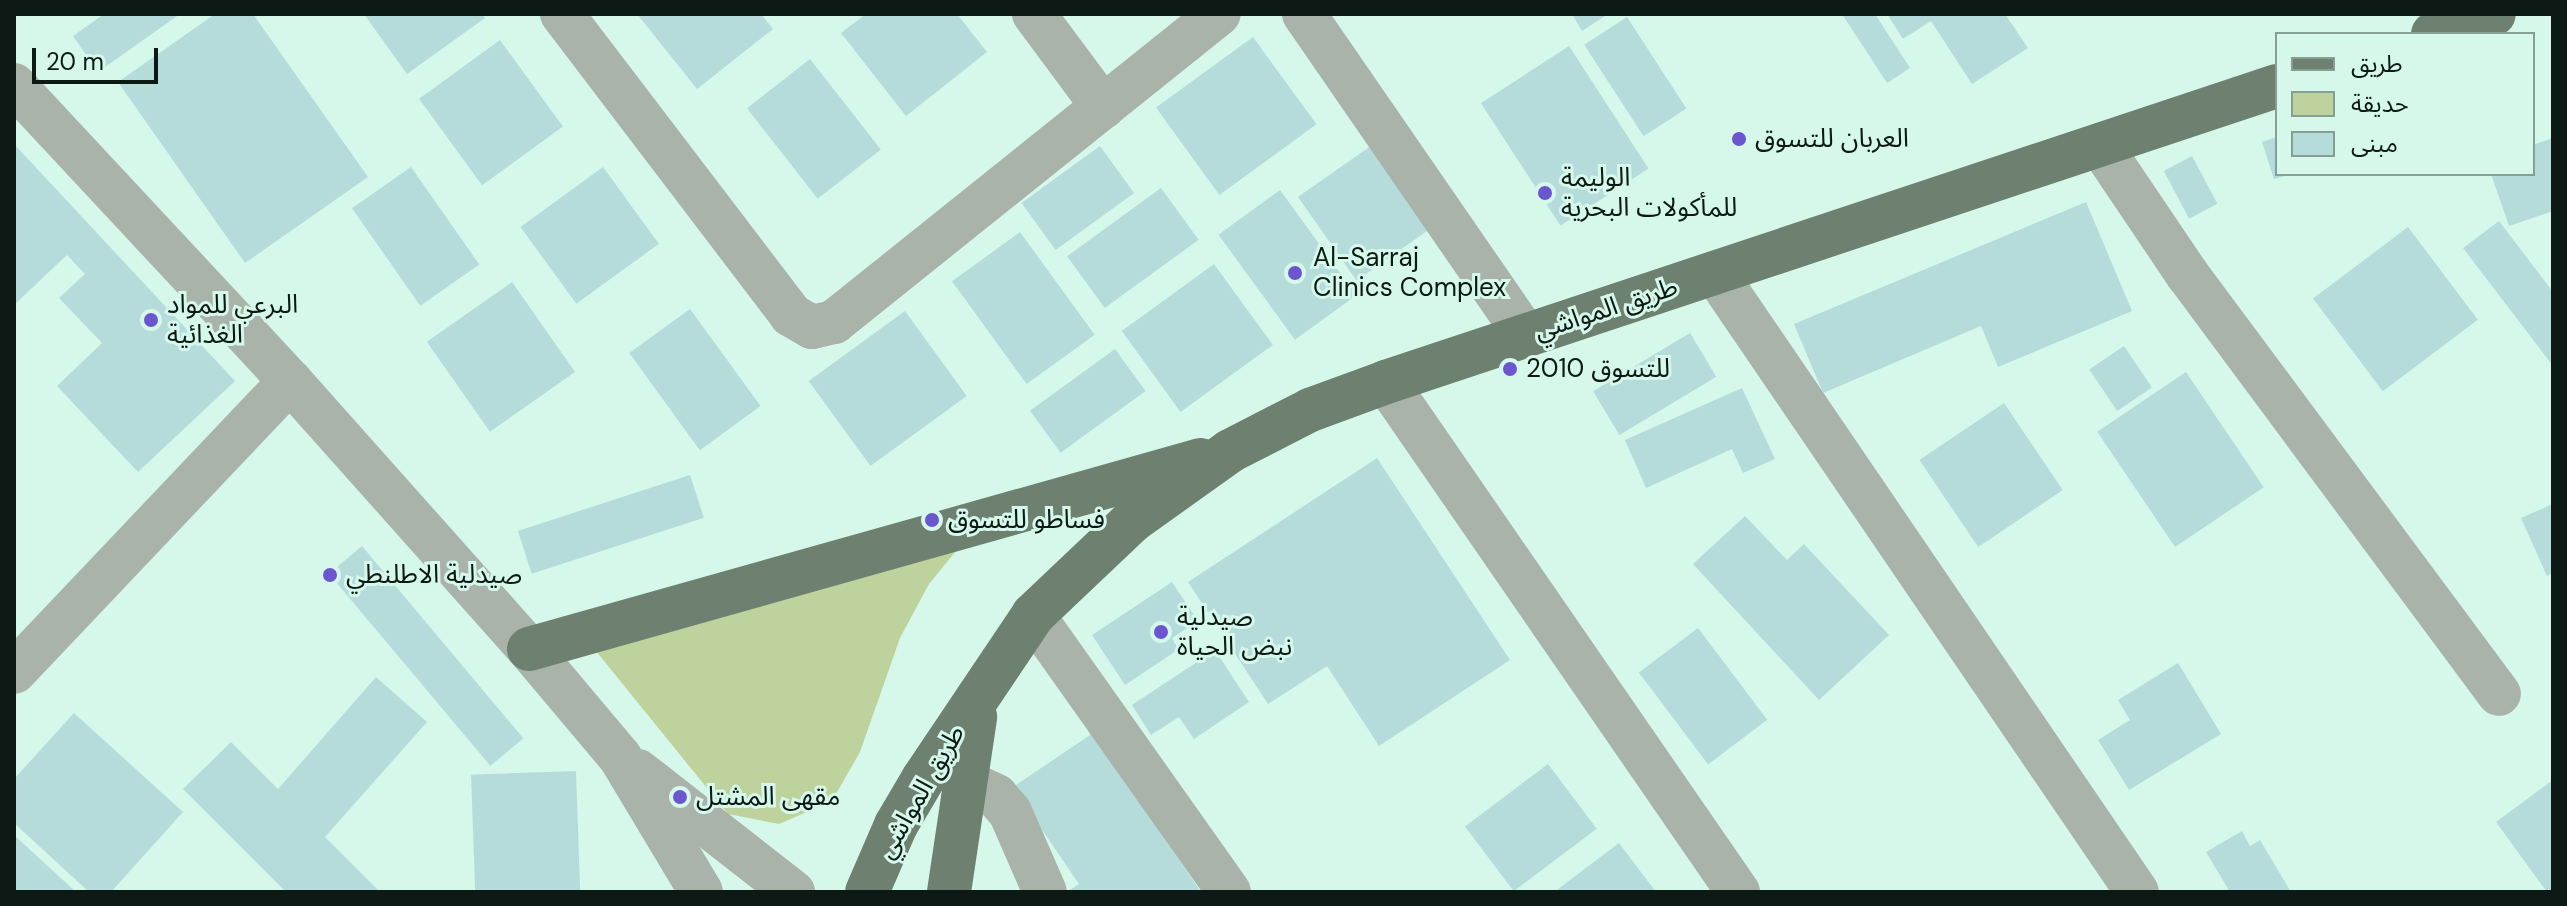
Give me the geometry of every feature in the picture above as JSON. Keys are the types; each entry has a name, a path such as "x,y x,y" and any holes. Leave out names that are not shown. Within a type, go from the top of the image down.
{"main road":[{"path":"2439,32 2494,14"},
{"name":"طريق المواشي","path":"867,892 896,825 1033,615 1132,521 1230,451 1310,410 1386,382 2275,87"},
{"path":"529,649 1230,451"},
{"name":"طريق المواشي","path":"949,892 962,780 980,695"}],"street":[{"path":"562,14 791,315 812,327 834,322 1219,14"},
{"path":"1034,14 1103,107"},
{"path":"1304,14 1526,336"},
{"path":"19,101 290,381 529,649 620,757 701,892"},
{"path":"2100,145 2187,274 2499,694"},
{"path":"1715,273 2137,892"},
{"path":"14,672 290,381"},
{"path":"1386,382 1738,892"},
{"path":"1033,615 1229,892"},
{"path":"620,757 793,892"},
{"path":"962,780 996,796 1010,812 1045,892"}],"green space":[{"path":"970,534 929,584 900,638 860,752 832,801 779,824 728,814 587,640"}],"building":[{"path":"104,14 180,14 98,72 73,36"},
{"path":"215,14 253,14 368,177 245,263 118,82"},
{"path":"364,14 482,14 485,18 407,74"},
{"path":"637,14 761,14 773,29 697,89"},
{"path":"866,14 957,14 987,52 906,116 841,33"},
{"path":"1572,14 1608,14 1582,31"},
{"path":"1842,14 1875,14 1910,68 1887,83"},
{"path":"1887,14 2005,14 2028,48 1972,84 1931,21 1903,39"},
{"path":"1627,17 1686,108 1644,136 1584,45"},
{"path":"1253,37 1316,124 1219,195 1156,108"},
{"path":"500,40 563,127 482,185 419,99"},
{"path":"1569,46 1649,168 1560,226 1481,103"},
{"path":"810,59 881,150 818,199 747,108"},
{"path":"2275,138 2275,176 2285,176 2274,179 2262,142"},
{"path":"2553,138 2553,211 2509,226 2492,176 2535,176 2535,144"},
{"path":"1375,143 1434,227 1357,280 1298,197"},
{"path":"14,144 235,381 138,472 57,386 102,343 59,298 85,274 67,255 14,305"},
{"path":"1100,146 1134,193 1056,250 1022,203"},
{"path":"2192,156 2217,204 2189,219 2164,171"},
{"path":"411,167 479,264 420,306 352,208"},
{"path":"603,167 659,244 576,304 520,227"},
{"path":"1161,188 1199,240 1105,308 1067,256"},
{"path":"1280,190 1356,295 1295,340 1219,235"},
{"path":"2086,202 2132,311 1998,367 1981,326 1823,393 1794,324"},
{"path":"2499,221 2553,292 2553,366 2463,248"},
{"path":"2408,227 2478,320 2383,391 2313,299"},
{"path":"1020,232 1095,335 1027,384 952,281"},
{"path":"1214,264 1273,345 1181,412 1122,331"},
{"path":"512,282 575,372 490,432 427,342"},
{"path":"690,309 761,406 700,450 629,353"},
{"path":"905,311 967,396 870,466 809,381"},
{"path":"1690,333 1716,377 1619,435 1593,391"},
{"path":"2124,346 2152,387 2117,411 2089,369"},
{"path":"1115,349 1146,391 1061,453 1030,411"},
{"path":"2186,372 2264,487 2175,547 2097,432"},
{"path":"1742,388 1775,459 1743,473 1732,449 1646,488 1625,440"},
{"path":"2004,403 2063,490 1978,547 1919,460"},
{"path":"1377,458 1510,660 1379,746 1327,666 1268,704 1188,582"},
{"path":"690,475 704,518 532,574 518,531"},
{"path":"2553,504 2553,573 2547,576 2521,518"},
{"path":"1745,516 1787,560 1804,544 1889,635 1819,700 1693,564"},
{"path":"362,546 523,738 490,766 329,574"},
{"path":"1172,582 1198,621 1172,638 1179,649 1125,685 1092,635"},
{"path":"1698,628 1767,720 1708,764 1639,673"},
{"path":"1215,650 1249,702 1194,739 1179,717 1151,735 1132,705"},
{"path":"2178,663 2221,734 2129,790 2098,740 2130,720 2118,700"},
{"path":"376,677 427,722 325,837 380,892 286,892 183,789 231,742 278,789"},
{"path":"74,713 183,812 111,892 89,892 14,823 14,779"},
{"path":"1093,733 1201,892 1067,892 1079,884 1013,787"},
{"path":"1548,764 1597,829 1514,891 1465,827"},
{"path":"576,771 580,892 475,892 471,775"},
{"path":"2553,780 2553,892 2547,892 2496,822"},
{"path":"2242,831 2250,846 2260,840 2291,892 2230,892 2206,852"},
{"path":"14,835 76,892 14,892"},
{"path":"1619,843 1656,892 1554,892"}],"place":[{"name":"العربان للتسوق","path":"1739,139"},
{"name":"الوليمة للمأكولات البحرية","path":"1545,193"},
{"name":"Al-Sarraj Clinics Complex","path":"1295,273"},
{"name":"البرعي للمواد الغذائية","path":"151,320"},
{"name":"2010 للتسوق","path":"1510,369"},
{"name":"فساطو للتسوق","path":"932,520"},
{"name":"صيدلية الاطلنطي","path":"330,575"},
{"name":"صيدلية نبض الحياة","path":"1161,632"},
{"name":"مقهى المشتل","path":"680,797"}]}
